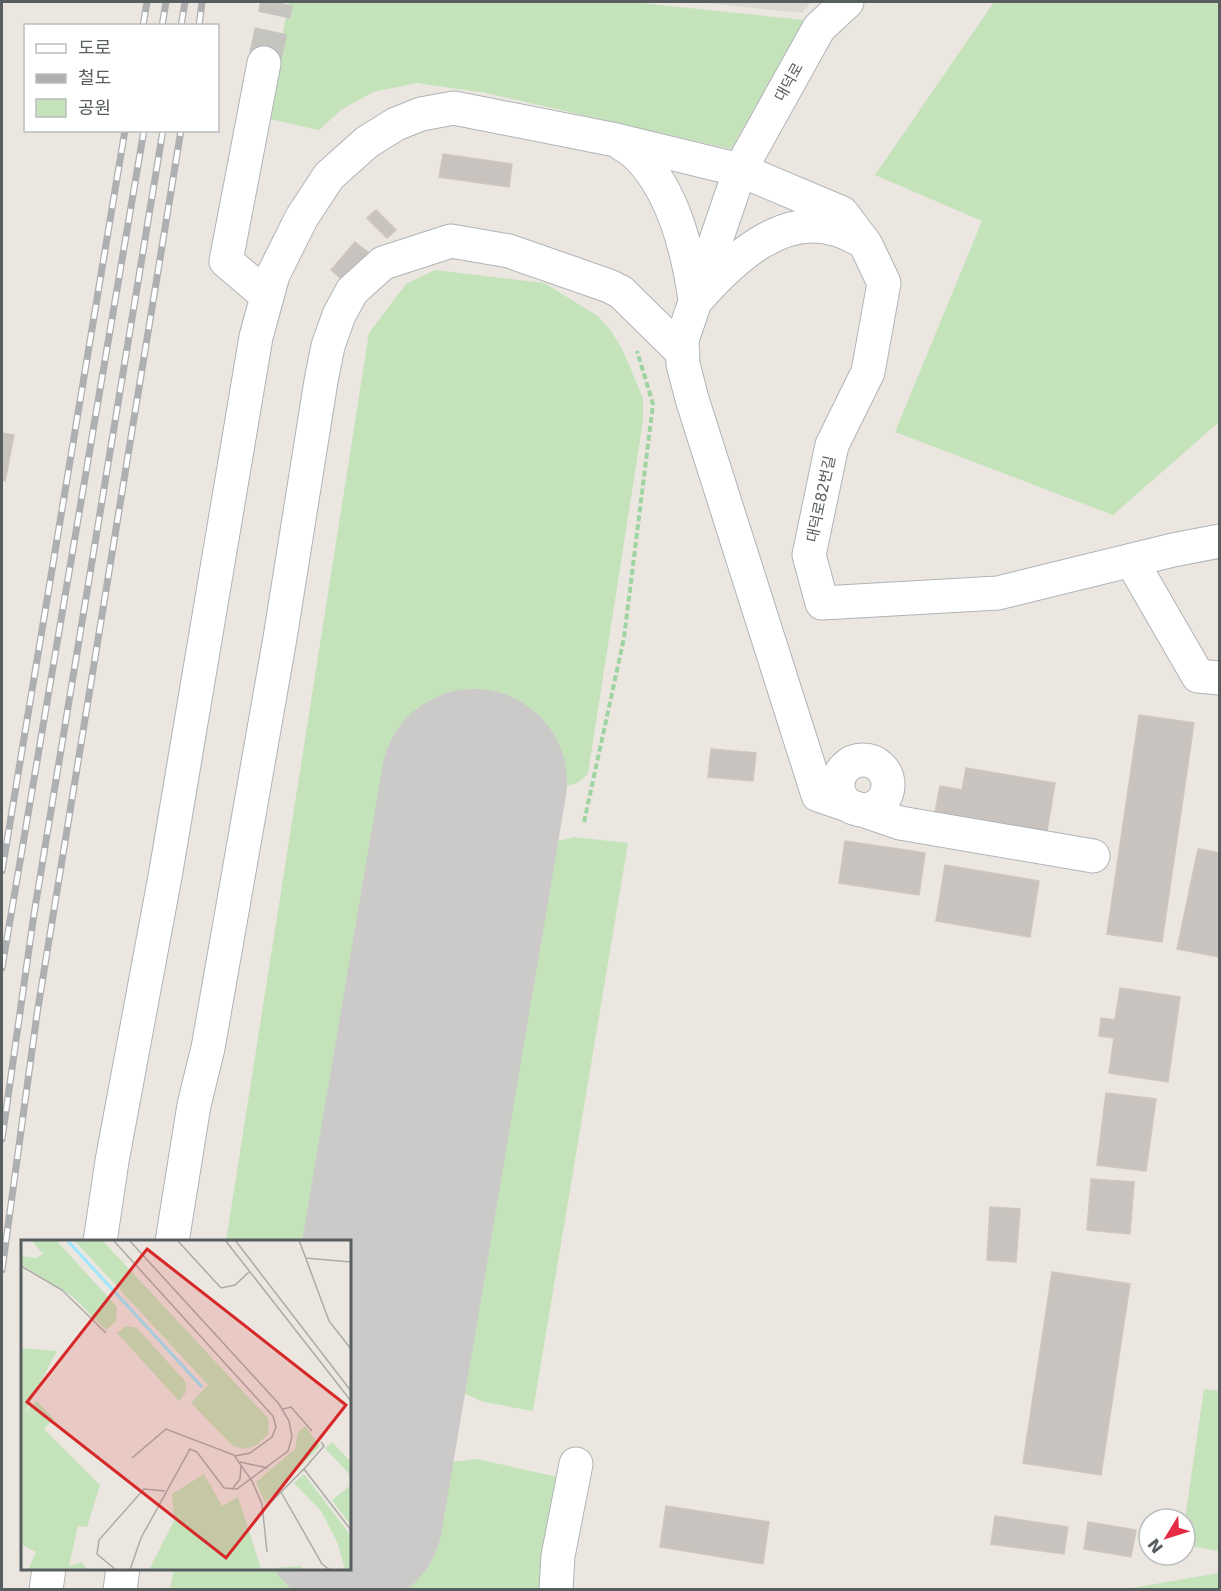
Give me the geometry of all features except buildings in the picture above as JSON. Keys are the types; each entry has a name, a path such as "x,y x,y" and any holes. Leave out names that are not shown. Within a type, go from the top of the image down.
{"lane":[{"path":"810,2 844,4"},
{"name":"대덕로","path":"844,4 819,28 740,170 682,340 683,364 692,399 818,795 900,823 1093,855"},
{"path":"264,63 226,261 267,296"},
{"name":"대덕로82번길","path":"100,1240 112,1161 166,871 256,338 273,274 302,217 329,176 367,142 396,124 421,114 454,108 616,140 740,170 842,213 862,241 884,283 868,372 832,445 809,555 822,603 998,593 1131,560 1220,542"},
{"path":"616,140 636,154 664,195 684,246 695,302"},
{"path":"695,302 717,277 739,258 760,241 778,234 807,226 834,229 862,241"},
{"path":"172,1240 194,1105 210,1037 280,638 321,381 328,346 339,315 352,291 383,263 451,242 509,250 621,292 683,353"},
{"path":"1131,560 1198,676 1220,678"},
{"path":"556,1590 558,1556 576,1464"},
{"path":"46,1590 49,1570"},
{"path":"120,1590 123,1570"}],"path":[{"path":"584,822 624,638 653,404 635,344"}],"shaded area":[{"path":"699,2 811,2 802,13"}],"green space":[{"path":"289,2 631,2 804,20 731,149 486,93 417,83 373,92 341,110 319,130 265,118"},
{"path":"994,2 1219,2 1219,422 1113,515 895,432 982,221 875,175"},
{"path":"435,270 544,283 598,316 611,331 622,349 643,399 643,421 588,773 576,783 560,786 439,759 351,1308 351,1240 226,1240 369,333 406,284"},
{"path":"574,837 628,843 533,1411 484,1402 465,1394 448,1377 432,1351 429,1329 507,884 517,865 531,853 552,843"},
{"path":"1204,1389 1219,1391 1219,1551 1197,1547 1197,1507 1187,1507"},
{"path":"477,1459 558,1477 542,1589 388,1590 400,1512 407,1494 430,1472 452,1462"},
{"path":"174,1570 308,1570 305,1589 170,1589"},
{"path":"1219,1573 1219,1589 1126,1589"}],"runway":[{"path":"351,1510 474,782"}],"tunnel":[{"path":"264,63 277,2"}],"railway":[{"path":"143,24 147,2"},
{"path":"162,24 166,2"},
{"path":"181,24 185,2"},
{"path":"199,24 202,2"},
{"path":"2,871 125,132"},
{"path":"2,968 144,132"},
{"path":"2,1139 34,914 163,132"},
{"path":"2,1270 37,1014 181,132"}]}
